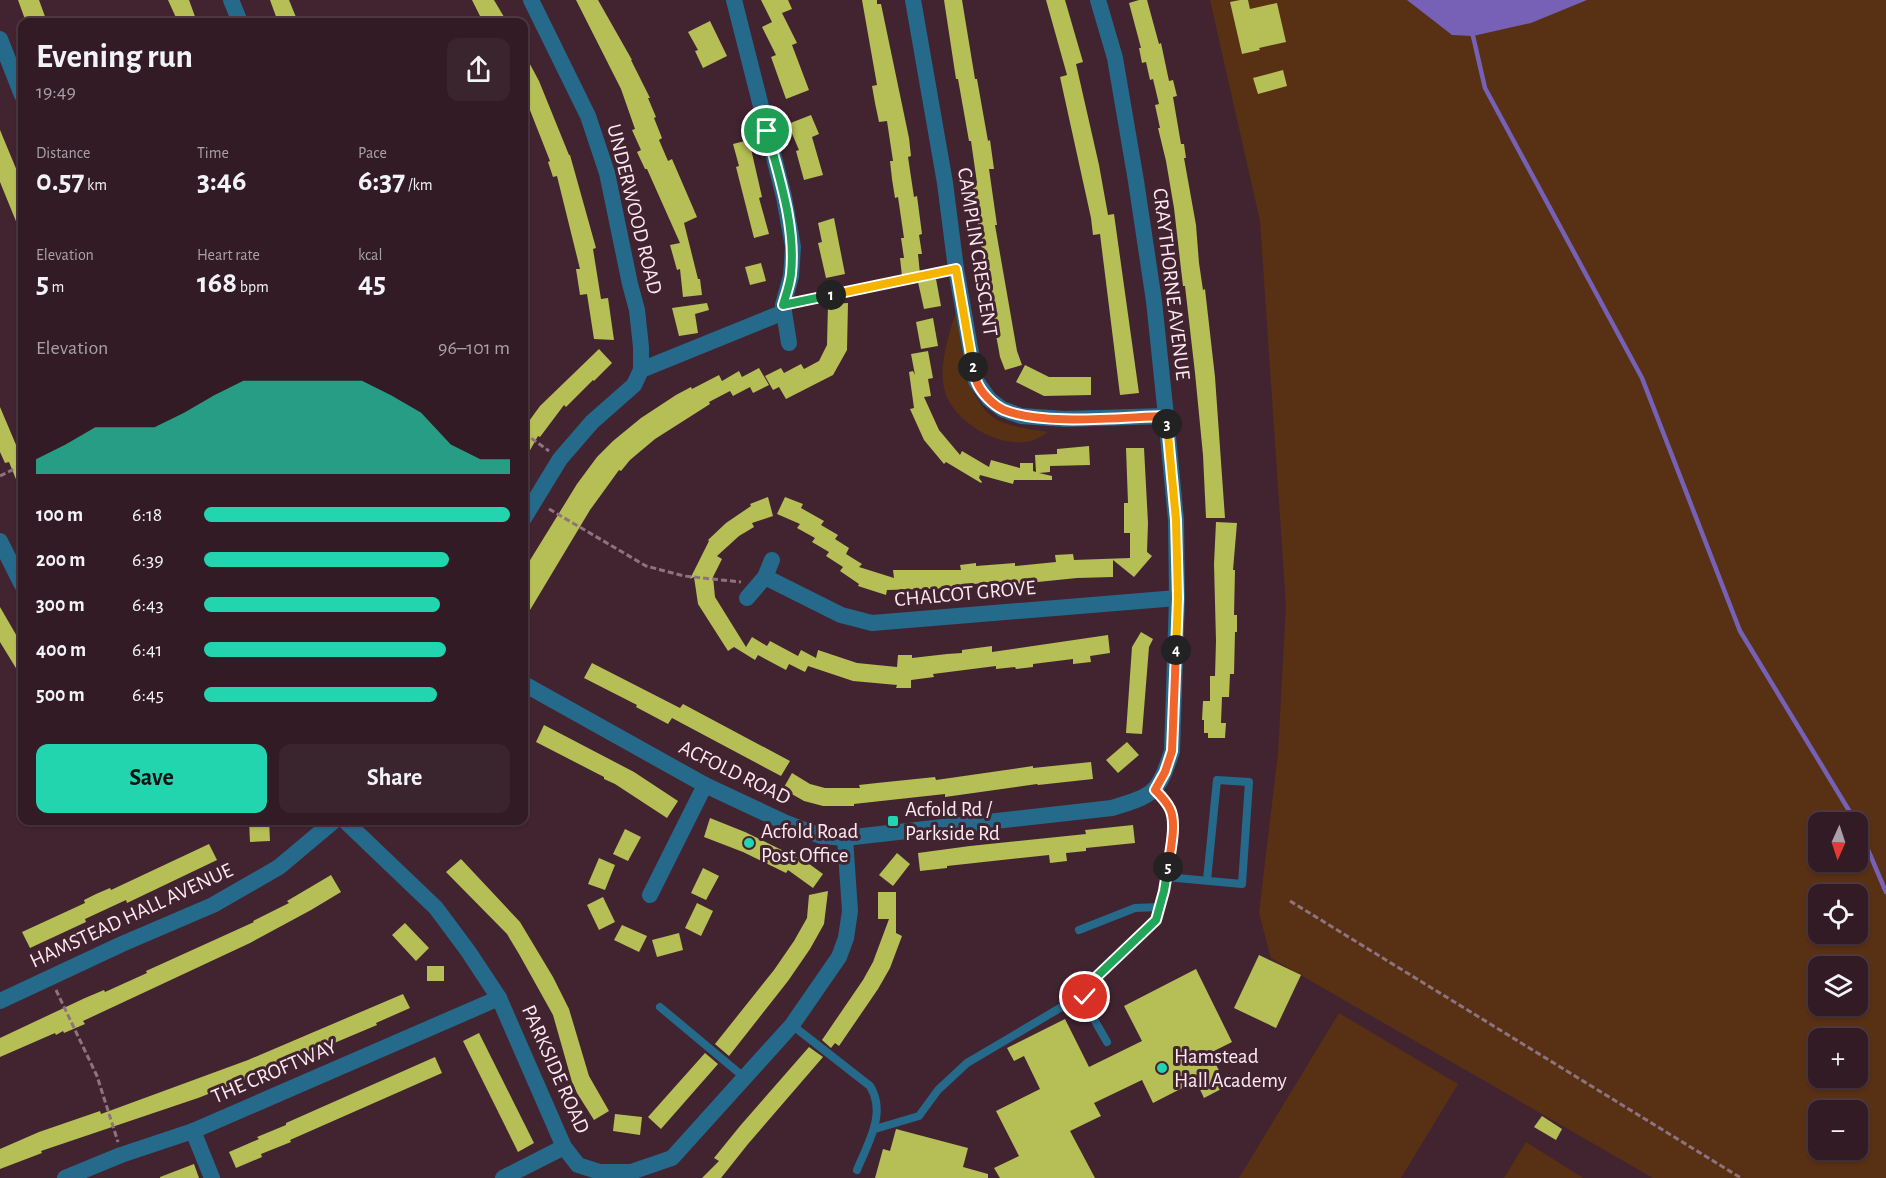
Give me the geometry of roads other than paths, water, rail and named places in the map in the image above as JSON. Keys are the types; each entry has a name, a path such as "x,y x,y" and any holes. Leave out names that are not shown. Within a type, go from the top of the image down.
{"street":[{"path":"231,0 238,18"},
{"name":"UNDERWOOD ROAD","path":"531,0 588,116 607,173 637,310 641,370"},
{"path":"734,0 784,197 793,247 791,276 783,308 789,343"},
{"name":"CAMPLIN CRESCENT","path":"913,0 976,381 989,399 1002,409 1021,416 1065,419 1166,416"},
{"name":"CRAYTHORNE AVENUE","path":"1098,0 1115,58 1136,181 1154,301 1176,520 1178,598 1172,751 1165,772 1155,790"},
{"path":"0,39 18,85"},
{"path":"528,511 560,459 592,422 634,386 641,370 783,308"},
{"path":"0,541 18,577"},
{"path":"747,598 762,581 772,560"},
{"name":"CHALCOT GROVE","path":"762,581 841,615 872,623 1178,598"},
{"name":"ACFOLD ROAD","path":"528,686 705,785 786,823 820,836 845,838 1112,808 1141,799 1155,790"},
{"path":"648,894 705,785"},
{"name":"HAMSTEAD HALL AVENUE","path":"0,1000 213,905 279,867 329,825"},
{"name":"PARKSIDE ROAD","path":"349,825 436,908 468,951 499,998 564,1147 578,1165 600,1172 631,1172 672,1158 792,1025 839,957 846,938 850,911 845,838"},
{"name":"THE CROFTWAY","path":"64,1178 121,1155 193,1131 499,998"},
{"path":"193,1131 212,1178"},
{"path":"503,1178 564,1147"}],"lane":[{"path":"1166,877 1242,884 1249,782 1217,780 1207,880"},
{"path":"1107,1042 1087,1007 1085,997 1090,983 1156,920 1166,877 1173,830 1172,811 1155,790"},
{"path":"1079,930 1135,908 1160,907"},
{"path":"875,1129 919,1116 938,1090 967,1063 1065,1005 1085,997"},
{"path":"660,1006 745,1078"},
{"path":"792,1025 870,1086 877,1097 875,1129 857,1170"}],"waterway":[{"path":"1470,32 1473,36 1485,88 1642,378 1740,631 1850,812"},
{"path":"1868,850 1886,892"}],"place":[{"name":"Acfold Rd / Parkside Rd","path":"893,821"},
{"name":"Acfold Road Post Office","path":"749,843"},
{"name":"Hamstead Hall Academy","path":"1162,1068"}]}
